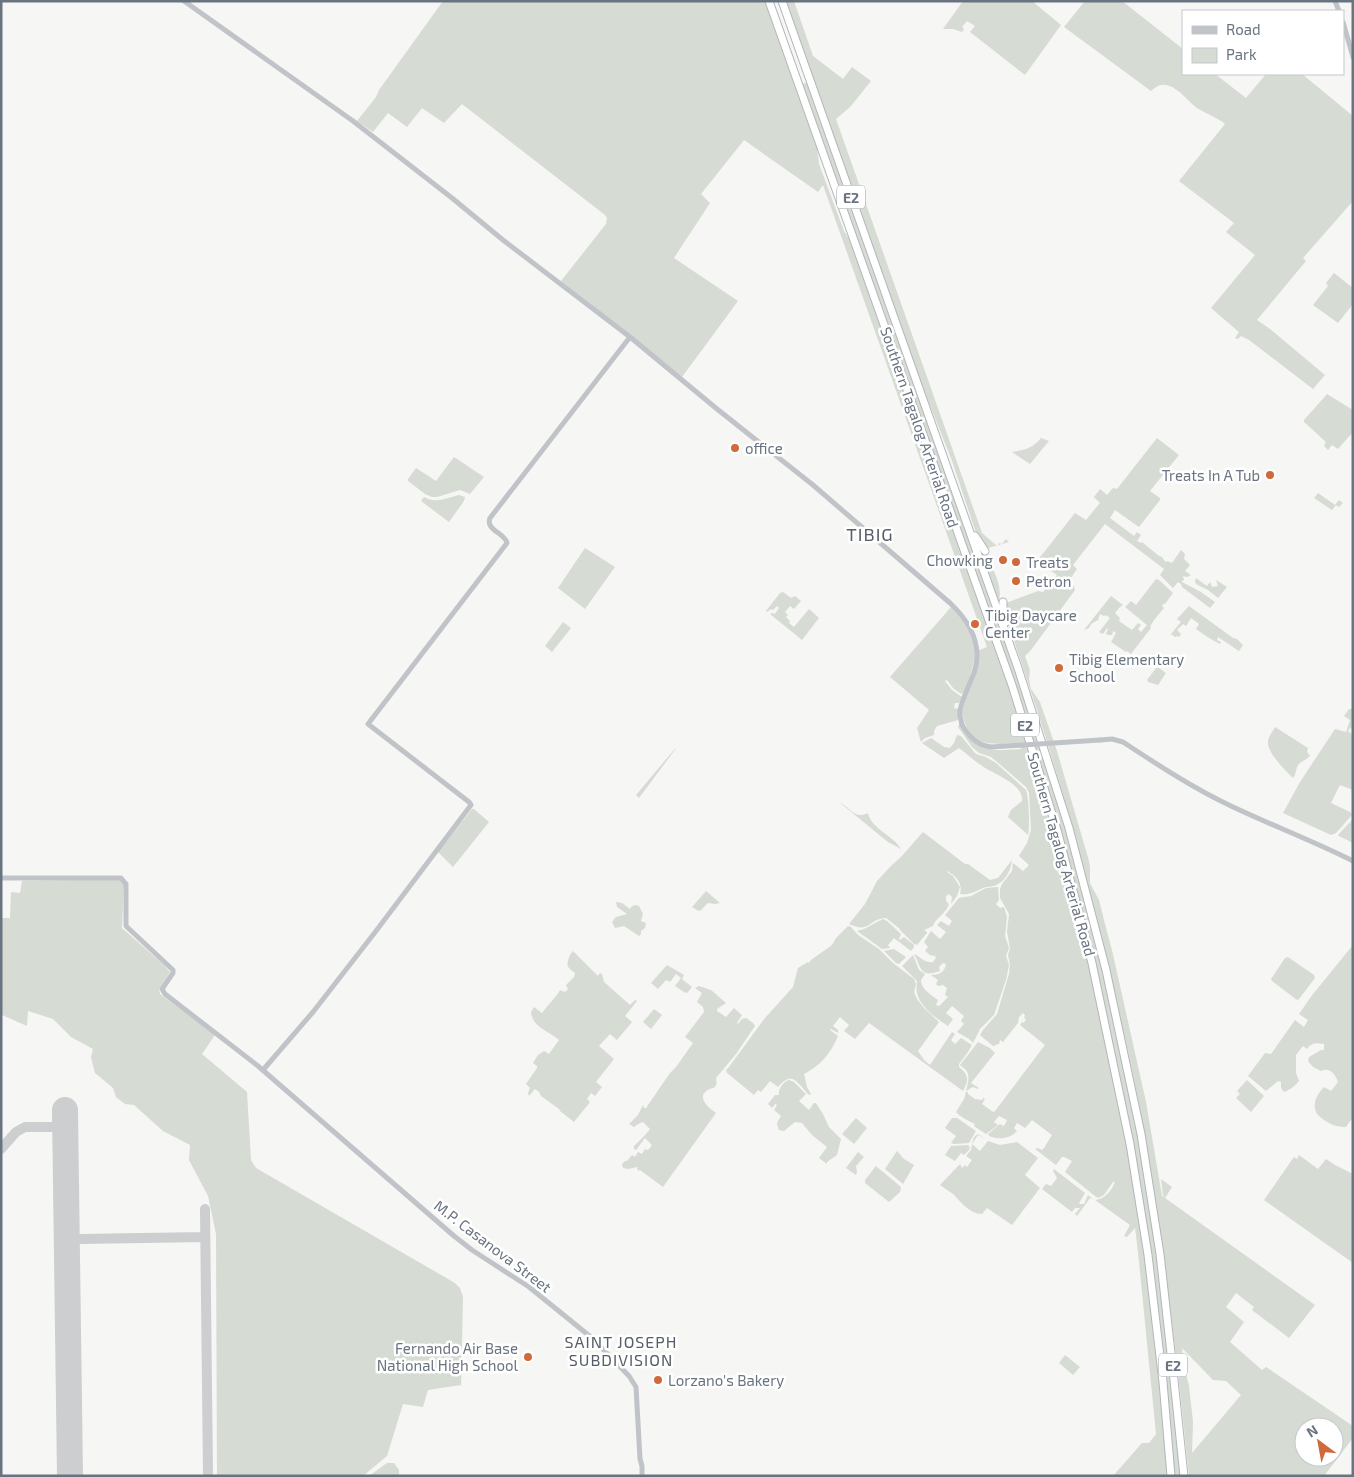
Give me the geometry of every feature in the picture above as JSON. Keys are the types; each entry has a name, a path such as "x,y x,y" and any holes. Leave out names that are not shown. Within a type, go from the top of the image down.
{"highway":[{"name":"Southern Tagalog Arterial Road","path":"769,1 1008,675 1057,830 1092,963 1130,1144 1148,1255 1171,1476"},
{"name":"Southern Tagalog Arterial Road","path":"782,1 1032,709 1069,828 1106,970 1137,1113 1160,1254 1184,1476"},
{"path":"932,424 950,466 971,526 984,551"},
{"path":"1003,602 1005,618 1028,688 1032,709"}],"street":[{"path":"184,1 353,121 503,240 630,337 813,485 958,610 972,630 977,649 977,661 960,710 962,725 974,740 991,747 1112,739 1121,741 1184,781 1222,802 1353,861"},
{"path":"1344,26 1353,57"},
{"path":"263,1070 376,931 471,806 469,802 368,724 507,543 505,538 490,526 488,521 490,518 630,337"},
{"name":"M.P. Casanova Street","path":"1,878 122,878 126,884 126,926 173,971 162,988 163,992 263,1070 440,1225 472,1250 530,1287 592,1338 625,1372 636,1387 642,1476"}],"green space":[{"path":"443,1 767,1 817,147 819,164 844,231 855,248 1001,663 1041,785 1090,963 1132,1171 1149,1280 1168,1476 1113,1476 1142,1443 1149,1443 1156,1434 1135,1228 1127,1237 1124,1236 1130,1225 1095,1200 1107,1194 1115,1182 1113,1182 1104,1195 1098,1198 1095,1196 1065,1172 1072,1161 1062,1157 1056,1165 1035,1149 1042,1150 1052,1135 1032,1120 1025,1128 1017,1123 1014,1128 1017,1131 1011,1136 997,1138 988,1134 1000,1124 1004,1126 1007,1120 999,1116 994,1122 998,1125 986,1134 974,1126 975,1124 956,1112 966,1092 975,1099 985,1099 982,1104 993,1112 995,1111 1045,1045 1020,1025 1026,1019 1023,1013 1019,1017 1018,1023 1003,1042 1000,1040 999,1044 993,1046 980,1035 997,1014 1009,974 1008,955 1010,948 1007,932 1009,914 1000,898 1000,889 1012,871 1013,863 1023,871 1029,865 1019,856 1027,843 1031,830 1029,793 1026,787 996,761 979,753 972,747 958,727 959,725 972,741 985,748 993,750 1021,749 1019,743 990,743 975,738 969,732 965,723 962,712 979,650 987,647 823,185 818,192 744,140 701,194 710,203 674,258 738,301 682,377 561,281 606,224 607,218 605,215 462,104 444,123 422,108 407,127 388,113 373,132 357,121"},
{"path":"785,1 794,1 813,56 843,79 852,67 871,81 851,106 836,119 982,533 997,546 988,548 977,536 952,461 920,380"},
{"path":"963,1 1032,1 1061,25 1025,75 970,32 975,26 967,21 962,27 964,29 962,32 953,29 943,29"},
{"path":"1085,1 1122,1 1182,48 1182,75 1216,75 1246,98 1265,75 1303,75 1353,116 1353,201 1303,258 1306,261 1257,320 1325,375 1313,389 1249,340 1241,336 1238,339 1235,338 1239,332 1211,308 1255,255 1226,232 1234,223 1179,181 1225,124 1197,108 1181,93 1170,86 1157,86 1151,91 1064,27"},
{"path":"809,82 1048,766 1093,928 1135,1113 1158,1255 1181,1476 1174,1476 1141,1191 1060,830 802,84"},
{"path":"1334,273 1353,288 1353,304 1338,323 1313,305 1328,286 1326,283"},
{"path":"1327,394 1353,410 1353,432 1338,449 1332,445 1328,450 1324,446 1326,442 1304,422"},
{"path":"1041,438 1049,441 1030,464 1012,452 1028,448"},
{"path":"1157,438 1179,455 1150,491 1160,500 1139,527 1115,510 1110,518 1134,536 1137,532 1141,535 1137,541 1142,542 1166,562 1172,563 1181,550 1185,554 1184,559 1190,565 1185,571 1191,575 1183,576 1184,580 1182,582 1215,602 1210,608 1178,582 1173,588 1160,575 1164,569 1105,524 1073,565 1077,569 1069,581 1075,590 1025,656 1030,670 1031,689 1040,702 1057,751 1089,861 1090,883 1099,900 1112,950 1146,1102 1162,1196 1165,1197 1163,1195 1161,1179 1172,1187 1165,1198 1315,1305 1289,1338 1252,1310 1254,1307 1236,1293 1226,1307 1244,1322 1230,1342 1262,1370 1266,1367 1340,1417 1294,1417 1294,1467 1331,1467 1324,1476 1189,1476 1163,1253 1150,1165 1133,1075 1102,939 1081,858 1046,737 1006,618 1005,609 1006,603 1038,591 1043,592 1057,575 1037,561 1075,513 1086,520 1100,503 1094,497 1100,489 1107,495 1113,488 1117,489","holes":["1182,1348 1213,1380 1226,1381 1241,1395 1192,1453 1193,1422"]},
{"path":"454,457 484,477 470,494 460,490 432,497 408,481 416,468 436,481"},
{"path":"1318,493 1335,505 1339,500 1343,503 1339,507 1336,505 1332,510 1314,498"},
{"path":"459,495 465,497 464,501 449,522 421,501 424,497 437,500"},
{"path":"585,548 615,567 585,609 558,588"},
{"path":"984,557 997,578 1000,591 998,603"},
{"path":"1196,578 1207,586 1210,582 1212,587 1218,586 1216,580 1227,587 1218,598 1196,584"},
{"path":"1156,579 1173,593 1163,604 1164,608 1131,654 1111,642 1116,633 1113,631 1112,635 1107,635 1107,628 1103,634 1099,632 1110,618 1106,615 1100,614 1098,620 1084,630 1111,596 1123,605 1115,613 1120,618 1119,621 1132,630 1138,623 1141,625 1138,629 1141,632 1147,625 1125,607 1131,601 1136,605"},
{"path":"783,592 791,598 795,596 801,601 794,609 790,606 785,612 788,615 786,617 790,621 789,623 794,627 809,609 819,618 802,640 770,614 775,614 779,608 777,606 773,610 766,611 780,593"},
{"path":"1189,606 1237,639 1243,645 1239,651 1218,637 1217,640 1221,642 1220,644 1196,629 1199,624 1191,618 1186,626 1183,624 1177,630 1181,634 1179,637 1171,634 1181,622 1177,619"},
{"path":"951,607 972,638 974,658 972,668 969,680 961,694 947,680 945,681 952,690 962,697 959,703 955,703 954,708 958,709 958,720 937,726 934,735 925,738 921,742 917,728 929,710 890,677"},
{"path":"563,622 571,628 552,652 545,646"},
{"path":"1156,668 1166,673 1158,685 1147,680"},
{"path":"1349,709 1353,709 1353,729 1350,728 1348,731 1353,735 1353,790 1340,785 1331,803 1350,812 1352,815 1336,833 1331,835 1283,813 1300,782 1335,729 1346,732 1350,720 1344,716"},
{"path":"1275,727 1308,748 1307,752 1310,756 1298,765 1293,778 1277,762 1268,746 1269,738"},
{"path":"957,735 961,736 976,754 996,763 1026,790 1029,812 1028,835 1008,817 1011,810 1022,801 1019,790 1014,785 985,768 959,748 944,758 922,743 931,738 944,747 950,748"},
{"path":"677,747 639,798 636,795"},
{"path":"839,802 856,814 863,815 868,813 873,823 901,849 888,842"},
{"path":"472,809 489,822 453,867 438,852"},
{"path":"1353,819 1353,843 1338,835"},
{"path":"923,832 965,864 968,864 990,880 998,878 1012,860 1008,874 996,885 985,887 972,893 960,894 961,887 958,881 954,875 947,871 953,876 960,887 957,896 951,904 952,897 949,894 946,896 946,901 949,904 948,907 933,926 924,930 927,933 917,945 886,918 875,921 865,927 856,927 849,924 865,904 877,881"},
{"path":"118,879 124,883 122,928 170,972 159,989 160,994 215,1035 202,1054 247,1092 251,1160 256,1168 455,1283 460,1288 463,1297 461,1385 428,1390 423,1407 403,1404 387,1456 363,1476 217,1476 216,1234 208,1196 189,1160 190,1145 163,1131 134,1105 125,1104 116,1097 113,1088 95,1073 91,1057 93,1049 71,1037 53,1019 28,1011 27,1026 2,1015 1,918 10,918 11,892 20,893 22,881"},
{"path":"998,887 999,900 996,904 1000,908 1004,907 1007,917 1005,936 1009,948 1006,956 1009,965 994,1015 980,1029 973,1043 957,1032 964,1024 961,1021 964,1016 952,1006 946,1013 953,1019 948,1026 934,1016 925,1008 919,998 917,981 902,966 913,955 919,970 925,974 921,983 927,992 938,1000 936,1005 939,1006 948,997 945,995 947,988 943,985 938,986 936,984 938,980 931,975 941,972 946,964 943,963 939,967 940,971 925,973 920,968 914,954 925,961 933,962 936,958 925,951 928,947 924,942 931,931 940,939 946,932 937,925 941,921 949,926 952,921 945,915 959,898 971,896 986,888"},
{"path":"706,891 720,903 708,903 700,911 692,907"},
{"path":"616,902 622,903 630,909 632,906 639,906 643,914 641,921 646,923 639,936 624,926 615,928 612,922 616,917 627,914 617,907"},
{"path":"883,919 901,934 900,940 904,937 914,945 911,951 894,938 888,945 890,948 882,949 857,931"},
{"path":"848,926 914,979 916,984 914,992 917,999 939,1022 918,1051 924,1060 930,1065 952,1032 955,1034 951,1040 955,1044 961,1038 972,1045 959,1064 967,1078 963,1091 869,1023 855,1039 844,1031 849,1025 840,1017 833,1026 838,1030 838,1033 830,1030 838,1036 832,1048 820,1063 804,1074 811,1094 809,1095 795,1080 787,1079 778,1087 770,1081 761,1092 758,1090 754,1095 727,1073 726,1070 765,1018 793,987 798,968 809,963 832,945"},
{"path":"1353,945 1353,1120 1346,1127 1343,1127 1324,1120 1317,1114 1315,1109 1316,1098 1322,1089 1324,1087 1331,1091 1338,1082 1332,1072 1327,1070 1321,1071 1313,1067 1308,1061 1309,1057 1324,1050 1324,1044 1313,1044 1307,1049 1303,1046 1296,1055 1296,1073 1299,1081 1292,1088 1284,1092 1281,1088 1281,1082 1278,1081 1266,1091 1248,1076 1265,1053 1271,1054 1295,1020 1304,1027 1308,1020 1299,1014"},
{"path":"894,949 906,957 899,964 884,951"},
{"path":"573,951 598,976 600,973 602,974 604,982 630,1005 635,1000 637,1001 625,1016 632,1022 617,1040 610,1034 599,1046 614,1059 596,1082 602,1087 595,1096 591,1093 587,1099 590,1102 574,1122 535,1089 529,1096 530,1088 526,1084 537,1068 533,1063 538,1055 544,1051 549,1054 559,1040 534,1021 531,1012 534,1007 542,1013 560,990 565,992 568,989 566,985 574,977 575,973 568,966 569,957"},
{"path":"1288,957 1314,975 1315,978 1297,1000 1271,979 1285,958"},
{"path":"667,965 684,975 682,979 692,987 687,993 675,986 681,978 676,974 670,982 666,980 658,989 651,983"},
{"path":"699,986 711,990 726,1003 717,1011 726,1017 734,1008 742,1015 738,1024 742,1019 746,1018 755,1026 736,1054 716,1078 715,1087 707,1090 704,1094 705,1103 716,1113 663,1187 640,1170 638,1171 637,1167 623,1168 622,1164 632,1155 635,1157 638,1152 642,1154 645,1149 648,1150 652,1145 645,1138 636,1150 634,1149 634,1146 650,1129 643,1122 634,1127 629,1124 638,1115 643,1105 646,1108 693,1043 685,1037 704,1012 703,1007 697,1002 702,993 695,988"},
{"path":"654,1009 662,1015 651,1029 643,1022"},
{"path":"978,1042 995,1053 971,1083 979,1088 973,1087 966,1091 968,1075 966,1070 960,1065"},
{"path":"789,1080 794,1082 806,1094 799,1101 809,1110 816,1103 829,1127 841,1139 837,1155 827,1164 819,1158 827,1147 812,1135 802,1123 795,1122 784,1131 779,1130 777,1123 781,1116 774,1110 777,1105 775,1104 772,1108 768,1104 775,1095 779,1095 781,1086"},
{"path":"1247,1080 1264,1096 1251,1112 1236,1098 1240,1094 1237,1091"},
{"path":"856,1118 867,1128 854,1144 842,1134"},
{"path":"952,1118 957,1118 976,1131 969,1143 951,1143 956,1136 945,1128"},
{"path":"978,1134 985,1139 978,1135 972,1144 974,1137"},
{"path":"988,1141 1000,1145 1017,1142 1038,1158 1025,1175 1040,1188 1012,1225 987,1208 982,1214 974,1212 940,1185 960,1164 962,1168 965,1165 967,1167 972,1160 966,1156 971,1150 972,1144 980,1151"},
{"path":"968,1145 970,1147 969,1150 964,1155 961,1153 955,1161 945,1155 951,1146"},
{"path":"897,1151 904,1159 914,1165 903,1184 885,1169"},
{"path":"858,1152 864,1157 856,1166 856,1175 846,1168"},
{"path":"1299,1155 1318,1169 1326,1159 1353,1174 1353,1263 1264,1200 1294,1157 1297,1159"},
{"path":"876,1166 901,1187 900,1192 889,1202 865,1183 865,1180"},
{"path":"1054,1169 1085,1193 1080,1204 1084,1204 1088,1195 1093,1199 1090,1198 1077,1216 1075,1214 1080,1208 1075,1208 1072,1212 1042,1189 1046,1184 1051,1186 1057,1178 1053,1171"},
{"path":"1065,1355 1080,1367 1073,1375 1059,1363"},
{"path":"1344,1420 1353,1426 1353,1438 1344,1450"},
{"path":"387,1463 394,1463 399,1470 399,1476 369,1476"}],"taxiway":[{"path":"1,1149 16,1132 25,1127 65,1127"},
{"path":"205,1209 208,1476"},
{"path":"80,1239 205,1237"}],"runway":[{"path":"65,1110 70,1476"}],"place":[{"name":"office","path":"735,448"},
{"name":"Treats In A Tub","path":"1270,475"},
{"name":"Chowking","path":"1003,560"},
{"name":"Treats","path":"1016,562"},
{"name":"Petron","path":"1016,581"},
{"name":"Tibig Daycare Center","path":"975,624"},
{"name":"Tibig Elementary School","path":"1059,668"},
{"name":"Fernando Air Base National High School","path":"528,1357"},
{"name":"Lorzano's Bakery","path":"658,1380"}],"district":[{"name":"TIBIG","path":"870,534"},
{"name":"SAINT JOSEPH SUBDIVISION","path":"621,1350"}]}
